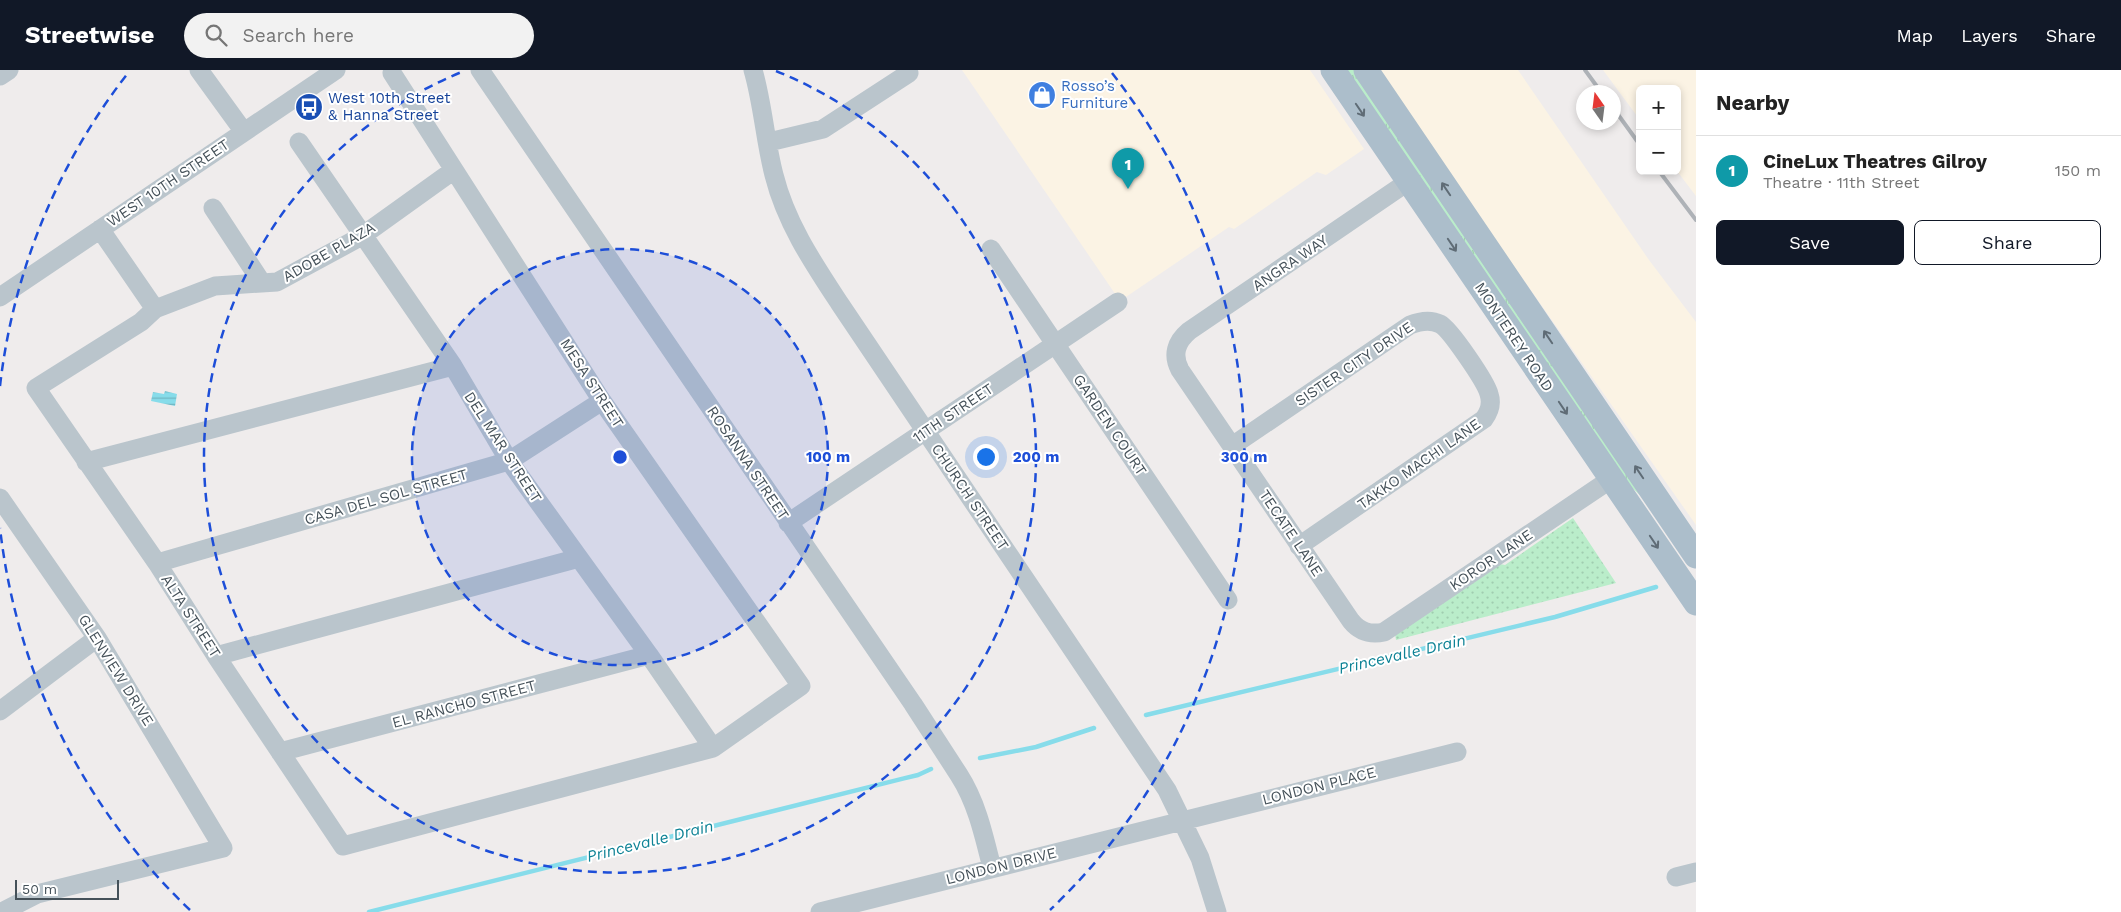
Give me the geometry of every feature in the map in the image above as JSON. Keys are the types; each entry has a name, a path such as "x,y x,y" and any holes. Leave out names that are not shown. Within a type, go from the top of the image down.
{"main road":[{"name":"MONTEREY ROAD","path":"1333,70 1696,603"},
{"name":"MONTEREY ROAD","path":"1366,70 1696,556"}],"street":[{"path":"0,76 9,70"},
{"path":"199,70 244,132"},
{"name":"WEST 10TH STREET","path":"0,297 336,70"},
{"name":"ROSANNA STREET","path":"480,70 913,704 966,786 978,816 992,868"},
{"name":"CHURCH STREET","path":"753,70 773,174 783,206 795,232 830,290 1167,790 1200,858 1216,912"},
{"name":"MESA STREET","path":"392,73 602,401 801,686 713,748"},
{"path":"768,142 823,129 909,73"},
{"name":"DEL MAR STREET","path":"300,142 362,236 453,366 509,462 649,655 713,748"},
{"name":"ADOBE PLAZA","path":"36,388 141,322 155,309 215,286 277,282 362,236 454,170"},
{"name":"ANGRA WAY","path":"1176,349 1179,342 1189,331 1409,181"},
{"path":"213,208 262,283"},
{"path":"100,229 155,309"},
{"name":"GARDEN COURT","path":"991,249 1228,600"},
{"name":"11TH STREET","path":"788,523 1118,302"},
{"name":"SISTER CITY DRIVE","path":"1232,446 1417,322 1432,321 1446,328 1469,361"},
{"name":"TECATE LANE","path":"1176,349 1177,364 1180,370 1351,622 1369,634"},
{"name":"TAKKO MACHI LANE","path":"1300,546 1484,419 1490,406 1489,392 1469,361"},
{"path":"86,462 453,366"},
{"name":"ALTA STREET","path":"36,388 157,563 216,656 344,846 713,748"},
{"name":"CASA DEL SOL STREET","path":"157,563 509,462 602,401"},
{"name":"KOROR LANE","path":"1369,634 1384,632 1611,479"},
{"name":"GLENVIEW DRIVE","path":"2,504 97,638 223,848 37,894 2,912"},
{"path":"216,656 579,558"},
{"path":"0,711 97,638"},
{"name":"EL RANCHO STREET","path":"280,752 649,655"},
{"name":"LONDON PLACE","path":"1182,820 1457,752"},
{"name":"LONDON DRIVE","path":"820,912 1182,820"},
{"path":"1676,877 1696,872"}],"shaded area":[{"path":"962,70 1310,70 1364,149 1326,175 1317,172 1234,229 1229,227 1120,301"},
{"path":"1379,70 1518,70 1649,260 1696,322 1696,525 1409,117"},
{"path":"1603,70 1696,70 1696,196 1680,175 1681,85 1636,85 1636,115 1621,94 1621,85 1614,85"}],"green space":[{"path":"1343,70 1356,70 1642,497 1628,484"},
{"path":"1573,518 1616,583 1396,640 1395,634 1500,564 1505,565"}],"water":[{"path":"165,391 177,394 175,406 151,401 153,392 164,394"}],"waterway":[{"name":"Princevalle Drain","path":"1146,715 1555,617 1656,587"},
{"name":"Princevalle Drain","path":"980,758 1036,747 1094,728"},
{"name":"Princevalle Drain","path":"369,912 918,775 931,769"}],"railway":[{"path":"1585,70 1596,85"},
{"path":"1621,119 1636,139"},
{"path":"1662,175 1696,220"}],"place":[{"name":"Rosso’s Furniture","path":"1042,95"},
{"name":"West 10th Street & Hanna Street","path":"309,107"},
{"name":"CineLux Theatres Gilroy","path":"1128,189"}]}
